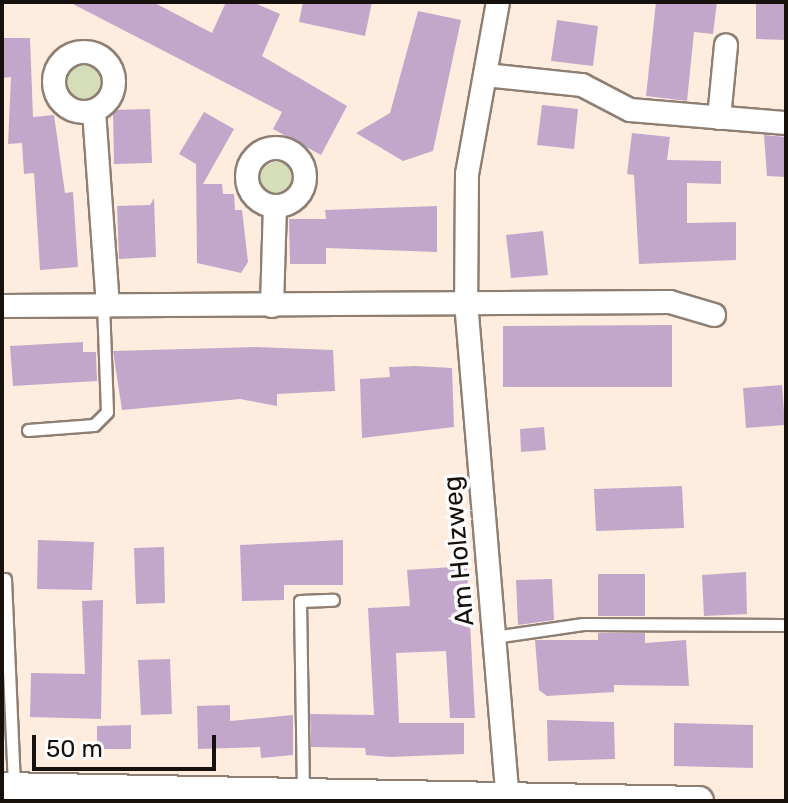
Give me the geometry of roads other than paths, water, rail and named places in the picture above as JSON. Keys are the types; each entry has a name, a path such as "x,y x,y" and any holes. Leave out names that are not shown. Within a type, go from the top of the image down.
{"street":[{"name":"Am Holzweg","path":"498,2 467,174 466,302 507,794"},
{"path":"719,118 726,45"},
{"path":"485,75 582,85 630,110 786,123"},
{"path":"94,111 106,305"},
{"path":"272,306 275,207"},
{"path":"2,306 670,302 714,315"},
{"path":"8,787 507,794 699,801"}],"lane":[{"path":"28,430 94,425 107,412 106,305"},
{"path":"5,579 8,787"},
{"path":"303,792 300,601 333,600"},
{"path":"494,637 583,624 782,625"}]}
